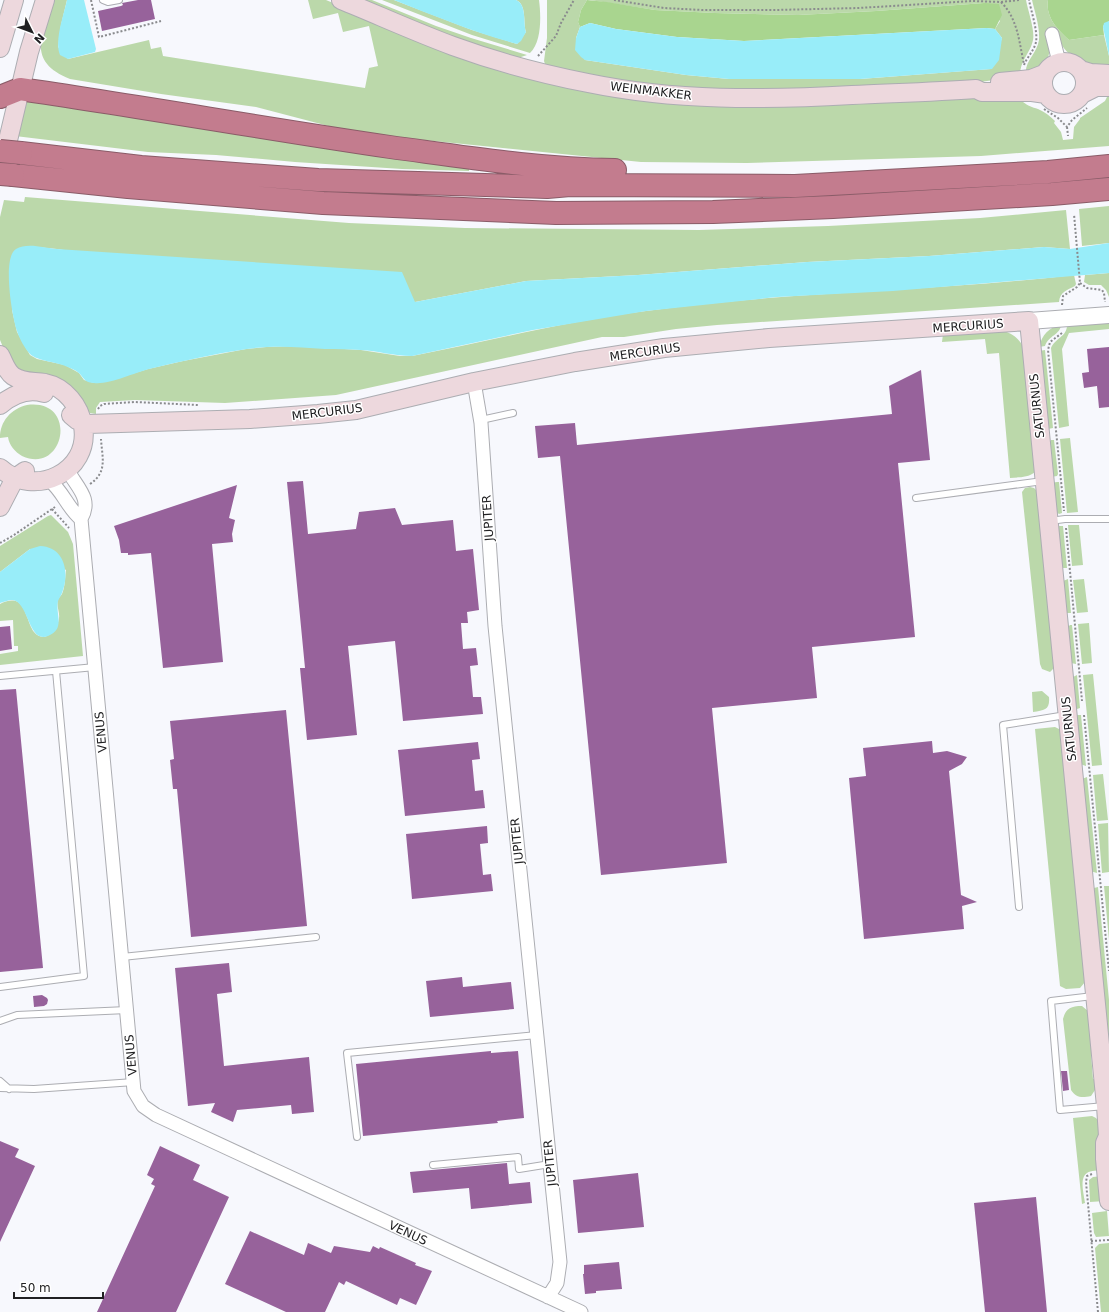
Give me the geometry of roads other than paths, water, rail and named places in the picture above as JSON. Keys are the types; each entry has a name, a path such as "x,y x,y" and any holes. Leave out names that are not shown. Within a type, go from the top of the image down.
{"highway":[{"path":"9,94 503,163 588,170 731,176 795,186"},
{"path":"0,151 141,167 318,180 547,187 570,185 795,186 1048,172 1109,166"},
{"path":"4,174 128,187 323,203 556,213 713,212 833,207 1052,194 1109,189"}],"main road":[{"path":"0,48 14,0"},
{"path":"4,174 9,94 29,52 45,0"},
{"name":"WEINMAKKER","path":"341,0 452,46 486,57 555,76 625,89 681,95 744,99 976,89 982,92 1032,92 1043,100"},
{"path":"1086,100 1076,100 1064,104 1052,100 1043,100 1044,74 1050,66 1058,62 1071,62 1081,70 1091,73 1109,74"},
{"path":"1081,70 1085,81 1086,100"},
{"name":"WEINMAKKER","path":"976,89 982,84 1031,79 1044,74"},
{"path":"1086,100 1096,87 1109,86"},
{"name":"MERCURIUS","path":"77,419 88,424 250,419 337,413 356,410 474,382 574,362 664,348 769,338 1029,322"},
{"name":"SATURNUS","path":"1029,322 1045,481 1057,520 1076,714 1095,995 1109,1136 1105,1143 1109,1201"},
{"path":"0,355 6,368 11,375 18,379 26,392 40,392 52,396 62,403 77,419 84,436 77,458 65,465 43,471 13,472"},
{"path":"0,376 13,392 24,388"},
{"path":"0,406 24,388"},
{"path":"13,472 33,482 49,480 59,475 65,465 74,439 74,429 77,419"},
{"name":"MERCURIUS","path":"82,443 88,439 100,436 123,434 186,421"},
{"path":"0,453 12,465 13,472 0,507"}],"street":[{"path":"1052,34 1058,62"},
{"name":"MERCURIUS","path":"1029,322 1107,308"},
{"name":"JUPITER","path":"474,382 481,420 495,626 560,1262 557,1282 548,1297"},
{"name":"VENUS","path":"65,465 85,500 85,511 81,519 134,1091 143,1106 156,1115 581,1312"},
{"path":"49,480 59,490 75,514 81,519"}],"lane":[{"path":"103,0 108,2 119,0"},
{"path":"481,420 513,413"},
{"path":"916,498 1045,481"},
{"path":"1057,520 1109,519"},
{"path":"0,676 95,667"},
{"path":"0,987 84,976 56,671"},
{"path":"1019,907 1003,725 1076,714"},
{"path":"122,957 316,937"},
{"path":"1095,995 1051,1001 1060,1110 1106,1106"},
{"path":"0,1021 17,1014 127,1010"},
{"path":"357,1137 346,1054 537,1035"},
{"path":"0,1081 9,1089"},
{"path":"0,1088 34,1089 134,1082"},
{"path":"433,1165 518,1157 519,1169 550,1164"}],"water":[{"path":"67,0 84,0 96,49 95,52 68,59 60,55 58,42"},
{"path":"394,0 516,0 522,5 526,32 521,41 517,44 470,29"},
{"path":"1109,21 1109,56 1103,27 1104,23"},
{"path":"590,23 616,29 677,37 744,41 987,28 995,29 1002,38 999,60 992,69 860,79 729,79 686,75 585,60 575,50 576,38 580,27"},
{"path":"1109,243 1109,273 893,291 777,297 646,311 533,330 412,356 352,349 267,347 247,349 173,363 149,369 114,381 100,383 91,383 74,370 60,364 38,358 28,352 19,337 15,324 9,288 10,263 12,254 16,249 25,246 402,272 415,302 526,281 638,275 807,262 929,256 1044,247 1070,249"},
{"path":"40,546 48,547 55,551 60,556 65,570 64,585 57,606 59,621 57,629 48,636 41,637 36,634 32,628 18,602 12,600 0,603 0,572 30,549"}]}
